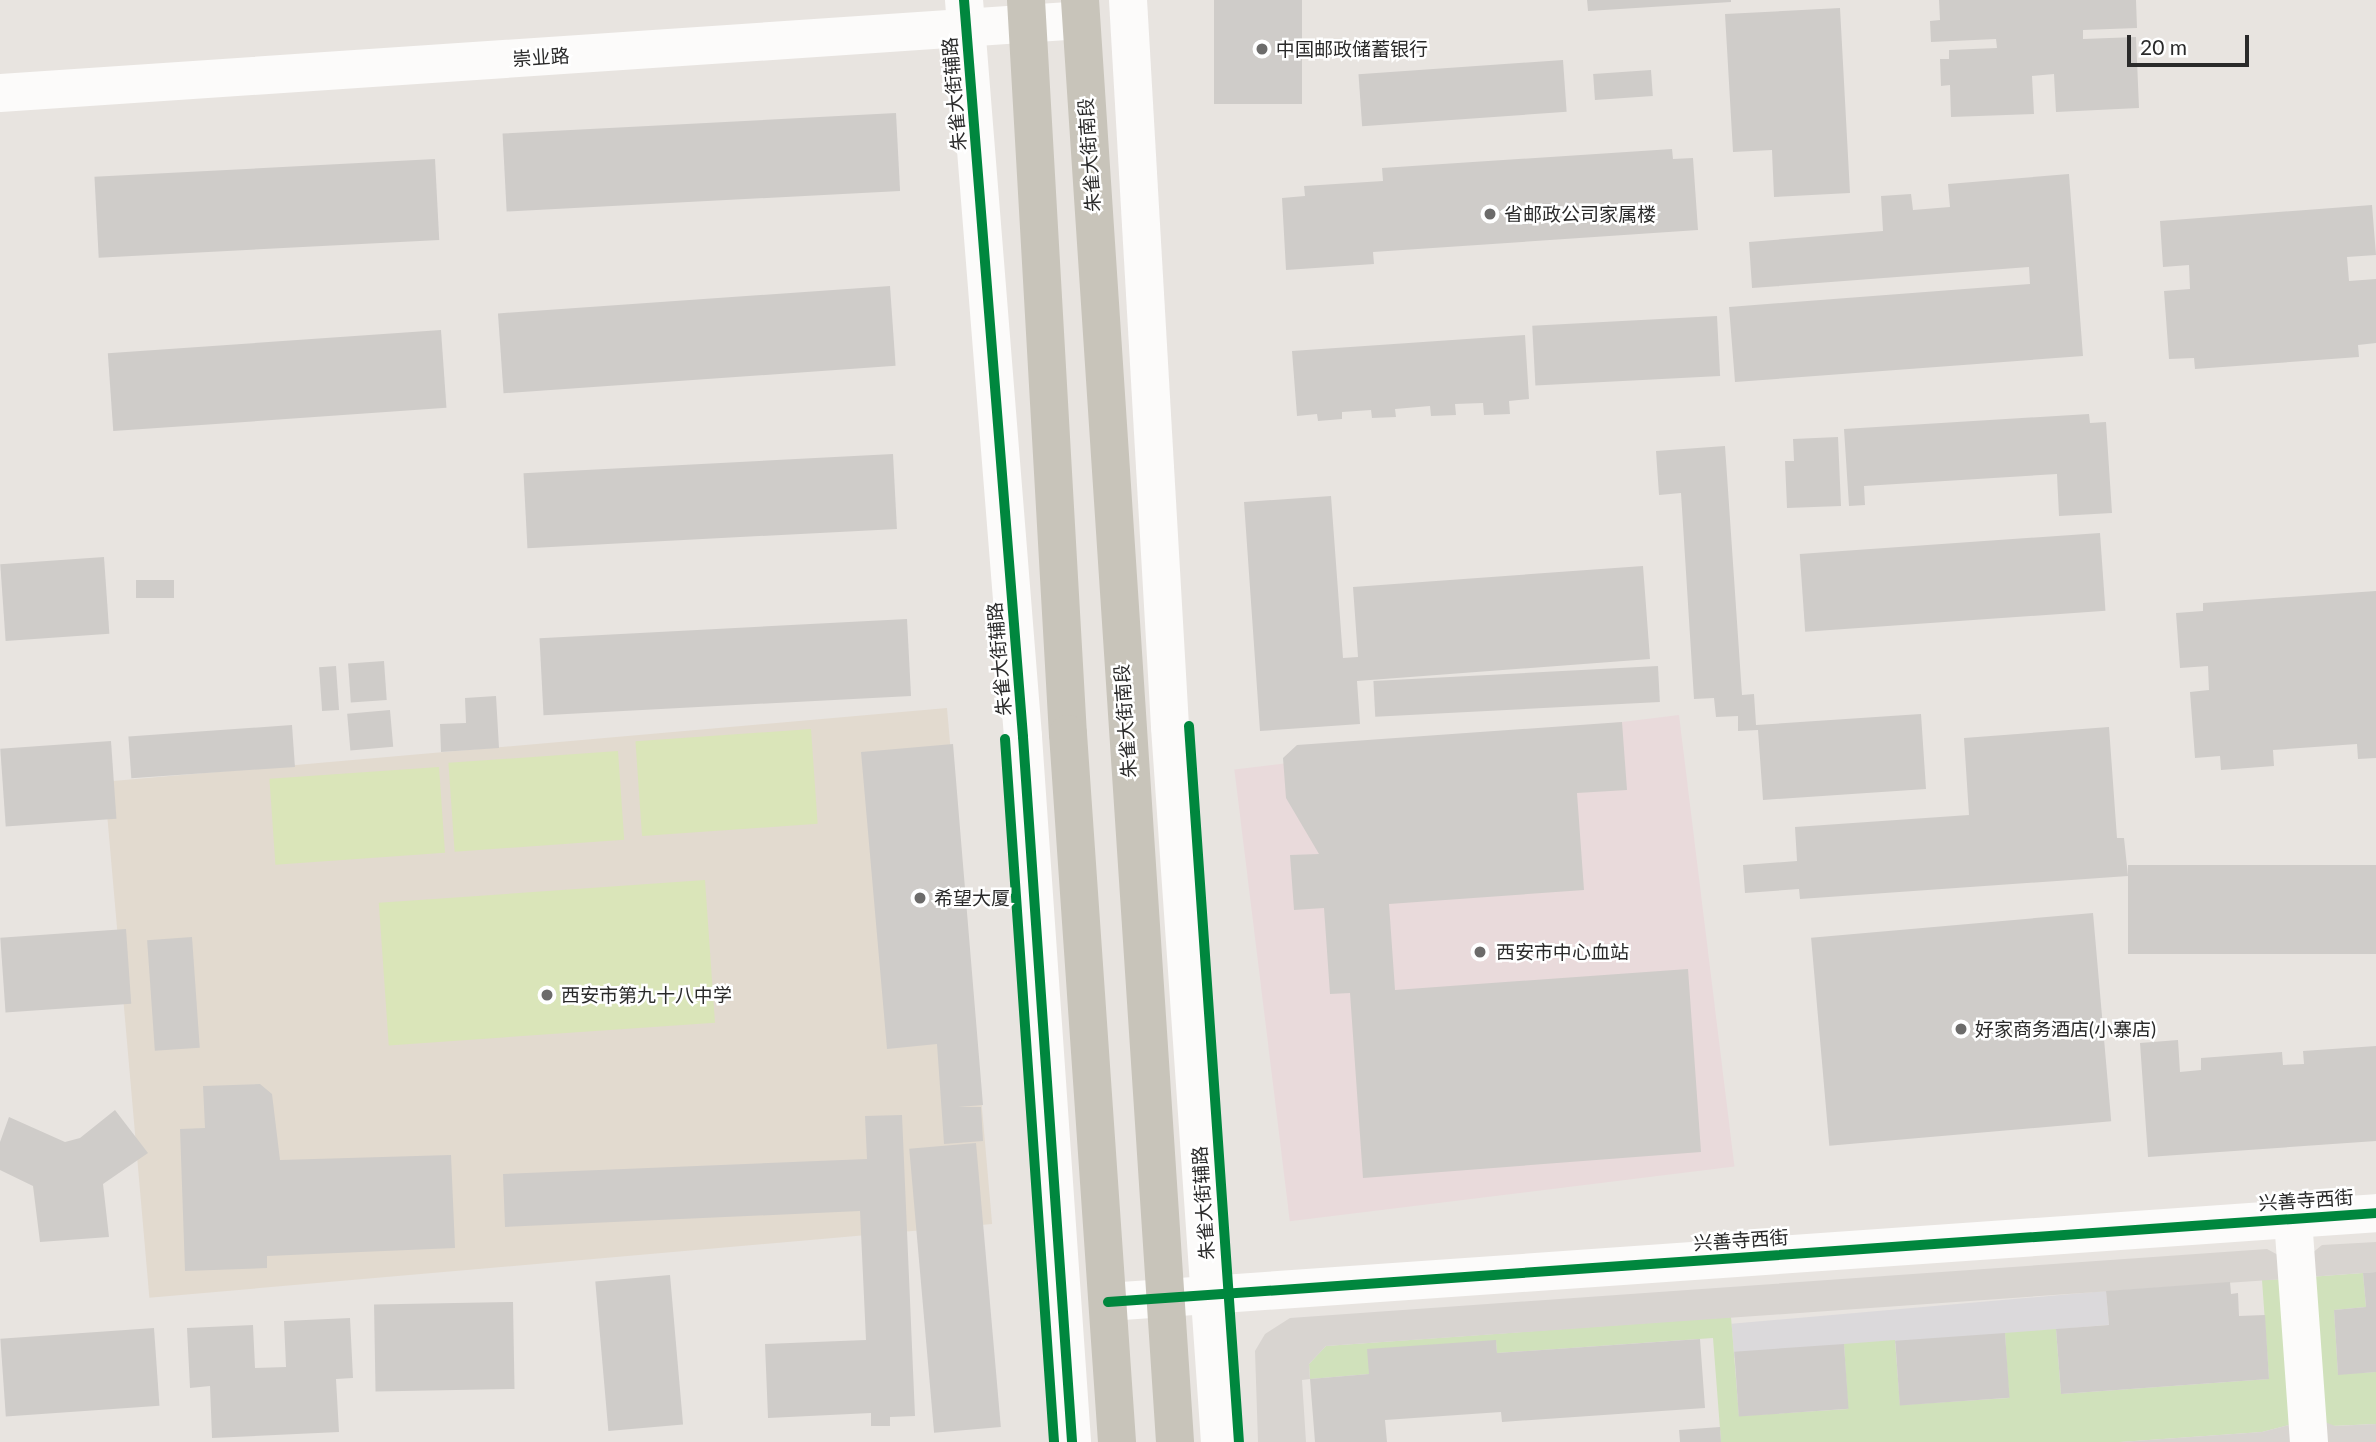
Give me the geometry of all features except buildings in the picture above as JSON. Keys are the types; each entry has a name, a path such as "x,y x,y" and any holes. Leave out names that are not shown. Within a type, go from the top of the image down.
{"main road":[{"name":"朱雀大街南段","path":"1080,10 1175,1442"},
{"path":"1027,12 1068,734 1117,1442"}],"street":[{"name":"朱雀大街辅路","path":"1128,0 1169,713 1220,1442"},
{"name":"崇业路","path":"0,93 965,14 1080,10"},
{"name":"朱雀大街辅路","path":"965,14 1024,751 1072,1442"},
{"name":"兴善寺西街","path":"1108,1302 2376,1213"},
{"path":"2293,1219 2309,1442"}],"shaded area":[{"name":"西安市第九十八中学","path":"947,708 992,1224 149,1298 104,782"},
{"name":"西安市中心血站","path":"1679,715 1734,1167 1290,1221 1234,770"},
{"path":"2376,1242 2376,1272 2309,1277 2325,1422 2335,1426 2376,1424 2376,1442 2120,1442 2262,1432 2289,1425 2284,1279 1326,1346 1309,1364 1310,1379 1302,1380 1306,1442 1258,1442 1255,1351 1265,1334 1290,1318 2267,1249 2280,1256 2311,1254 2322,1245"},
{"path":"2106,1291 2109,1325 1734,1358 1731,1324"}],"green space":[{"path":"811,729 818,824 642,836 635,741"},
{"path":"618,751 624,840 455,852 448,763"},
{"path":"439,767 445,853 275,865 269,779"},
{"path":"705,880 715,1023 389,1045 379,903"},
{"path":"2363,1273 2366,1307 2334,1310 2338,1374 2376,1372 2376,1424 2331,1426 2325,1422 2309,1277"},
{"path":"2285,1279 2289,1425 2262,1432 2120,1442 1721,1442 1713,1338 1497,1353 1496,1341 1369,1374 1310,1379 1309,1364 1326,1346 1731,1317 1739,1416 1848,1409 1844,1344 1895,1340 1900,1405 2009,1398 2005,1333 2056,1329 2061,1394 2269,1379 2262,1280"}],"cycle path":[{"path":"964,0 1023,737 1072,1442"},
{"path":"1189,726 1239,1442"},
{"path":"1005,739 1054,1442"},
{"path":"1108,1302 2376,1213"}],"place":[{"name":"中国邮政储蓄银行","path":"1262,49"},
{"name":"省邮政公司家属楼","path":"1490,214"},
{"name":"希望大厦","path":"920,898"},
{"name":"西安市中心血站","path":"1480,952"},
{"name":"西安市第九十八中学","path":"547,995"},
{"name":"好家商务酒店(小寨店)","path":"1961,1029"}]}
